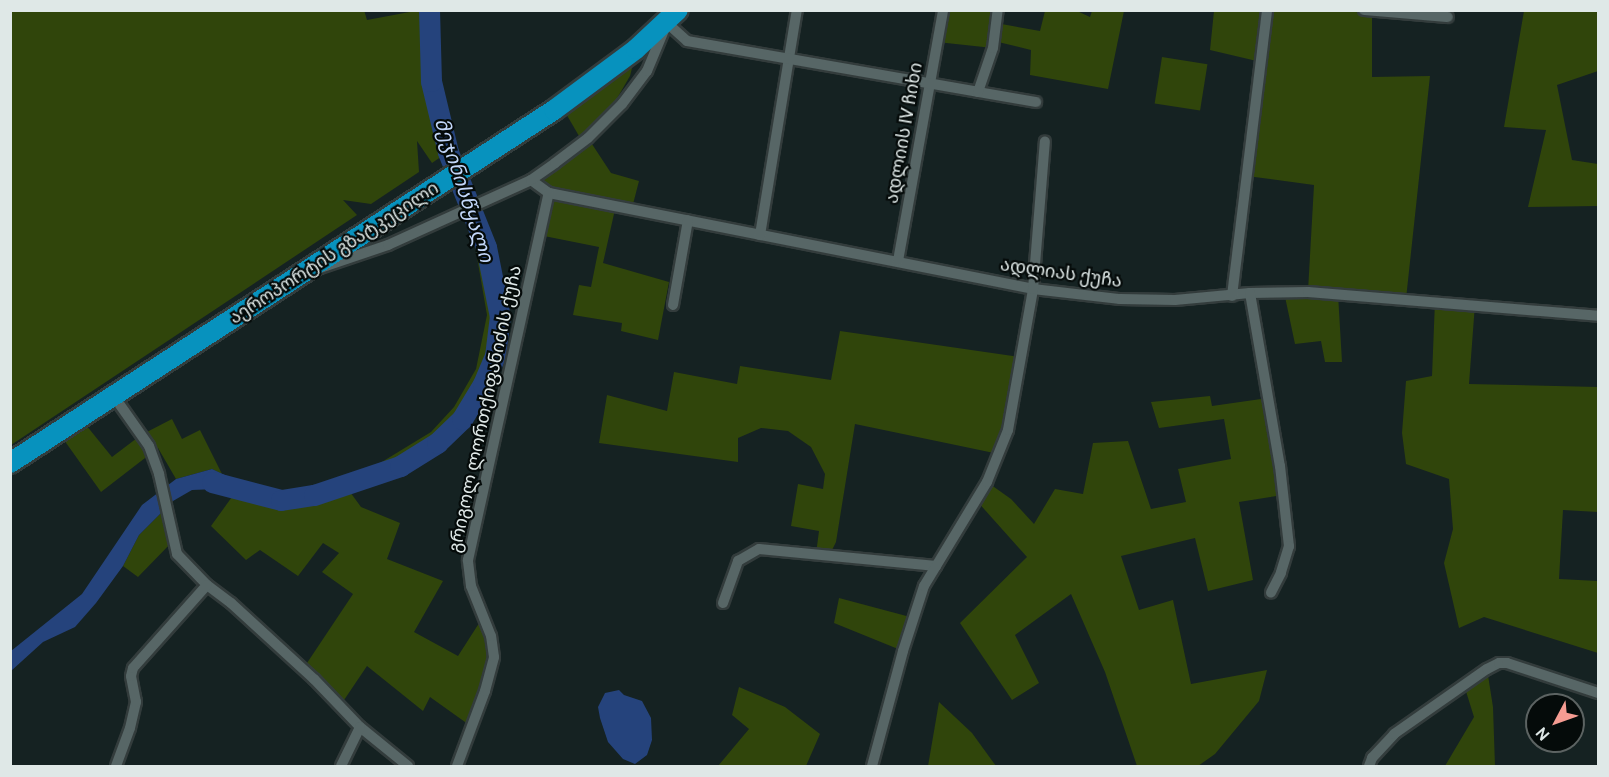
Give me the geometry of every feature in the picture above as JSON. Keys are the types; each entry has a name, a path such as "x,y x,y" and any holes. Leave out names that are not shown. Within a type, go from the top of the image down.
{"highway":[{"name":"აეროპორტის გზატკეცილი","path":"10,451 471,158 554,110 670,15"},
{"name":"აეროპორტის გზატკეცილი","path":"10,463 302,272 437,180"}],"street":[{"path":"760,235 797,10"},
{"name":"ადლიის IV ჩიხი","path":"898,261 943,10"},
{"path":"978,92 993,48 998,10"},
{"path":"1232,296 1267,10"},
{"path":"1364,10 1448,17"},
{"path":"670,15 687,41 1036,102"},
{"path":"302,272 347,261 531,180 588,138 622,104 647,70 670,15"},
{"path":"633,45 647,70"},
{"path":"872,766 905,643 924,586 987,482 1008,430 1033,289 1045,141"},
{"name":"ადლიას ქუჩა","path":"531,180 549,193 1033,289 1120,299 1175,300 1250,293 1308,292 1599,316"},
{"name":"გრიგოლ ლორთქიფანიძის ქუჩა","path":"458,766 485,691 494,657 491,636 471,586 468,560 549,193"},
{"path":"673,305 688,220"},
{"path":"1250,293 1280,466 1288,546 1281,573 1271,593"},
{"path":"113,395 149,446 159,474 177,554 207,585 231,603 314,679 360,727 408,766"},
{"path":"723,603 738,561 759,549 936,566"},
{"path":"116,766 130,728 136,702 131,676 133,668 207,585"},
{"path":"1370,766 1372,758 1394,734 1499,663 1507,663 1599,693"},
{"path":"341,766 360,727"}],"green space":[{"path":"364,10 367,20 415,11 429,11 431,81 448,152 432,163 417,141 419,172 371,204 343,200 357,215 11,445 11,11"},
{"path":"943,11 998,11 996,23 1040,31 1045,11 1077,11 1090,17 1092,11 1124,11 1108,89 1030,75 1031,50 994,41 993,48 937,42"},
{"path":"1214,11 1372,11 1372,77 1430,76 1406,299 1338,294 1342,362 1325,362 1321,341 1295,344 1284,292 1308,291 1314,185 1247,176 1261,62 1210,50"},
{"path":"1524,11 1598,11 1598,71 1557,85 1572,160 1598,164 1598,206 1528,207 1546,130 1504,127"},
{"path":"635,56 630,76 612,107 579,136 565,112"},
{"path":"1162,57 1207,64 1200,111 1155,103"},
{"path":"588,138 611,173 639,181 632,208 616,205 603,263 669,282 658,340 621,331 622,323 573,315 579,285 591,287 599,247 539,235 549,193 531,180"},
{"path":"475,219 486,247 500,317 495,356 483,384 462,419 437,443 400,466 345,485 361,507 400,523 387,559 443,581 414,632 458,656 483,617 494,657 472,727 430,697 423,711 367,666 340,706 303,669 353,594 322,572 339,553 323,543 298,576 260,550 246,560 211,526 242,483 281,500 314,495 344,485 431,432 454,407 476,369 487,315 474,240"},
{"path":"1435,301 1475,304 1469,384 1598,387 1598,512 1563,510 1559,579 1598,581 1598,653 1484,617 1459,628 1444,563 1453,529 1449,479 1406,464 1402,433 1406,381 1432,376"},
{"path":"840,331 1019,357 1007,416 994,453 855,424 836,542 829,556 816,554 819,531 791,526 798,484 823,489 825,474 811,447 788,431 761,428 738,438 738,462 599,443 607,395 667,411 674,372 737,384 740,366 831,380"},
{"path":"1210,396 1212,406 1268,398 1283,495 1239,502 1253,580 1208,591 1195,538 1121,556 1139,610 1173,600 1191,684 1267,670 1259,701 1215,754 1198,766 1137,766 1105,672 1071,594 1015,635 1039,683 1012,700 960,623 1027,557 976,500 987,482 1011,499 1034,524 1055,489 1083,494 1093,443 1128,441 1151,509 1186,502 1178,469 1231,459 1224,419 1159,428 1151,402"},
{"path":"172,419 182,439 200,430 222,474 212,469 176,479 158,448 101,492 64,440 86,425 112,457 141,435"},
{"path":"173,501 170,523 174,540 138,577 123,566 139,535"},
{"path":"839,598 914,618 903,651 834,623"},
{"path":"1487,669 1493,707 1495,766 1445,766 1474,717 1464,685"},
{"path":"739,687 785,707 820,734 806,766 718,766 749,729 732,715"},
{"path":"939,702 972,733 996,766 928,766"}],"water":[{"path":"212,469 242,483 234,494 217,489 192,490 173,501 139,535 123,566 75,627 43,642 11,671 11,651 82,594 142,505 176,479"},
{"path":"619,690 624,695 642,701 651,718 652,740 647,755 635,764 623,759 608,742 600,718 598,707 605,693"}],"waterway":[{"name":"მეჯინისწყალი","path":"212,482 281,500 314,495 400,466 437,443 462,419 483,384 495,356 500,317 486,247 448,152 431,81 429,10"}]}
